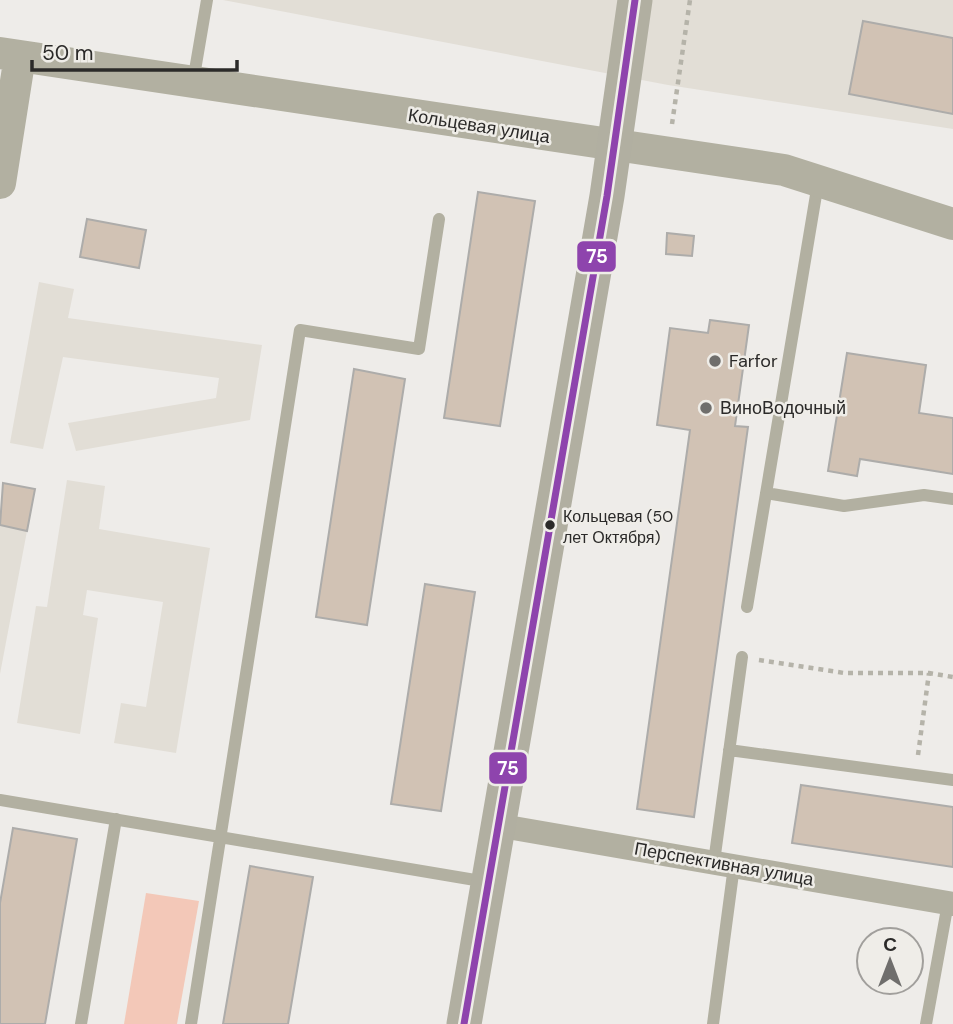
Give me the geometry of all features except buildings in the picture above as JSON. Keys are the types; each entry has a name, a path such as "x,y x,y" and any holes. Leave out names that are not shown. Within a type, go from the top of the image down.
{"main road":[{"path":"464,1024 496,825 615,147 635,0"}],"street":[{"name":"Кольцевая улица","path":"10,54 668,155 784,170 953,223"},
{"path":"0,183 10,54"},
{"name":"Перспективная улица","path":"496,825 950,904"}],"lane":[{"path":"193,82 207,0"},
{"path":"747,607 819,182"},
{"path":"191,1024 300,330 419,349 439,219"},
{"path":"766,492 844,506 924,495 953,499"},
{"path":"713,1024 729,750 742,657"},
{"path":"729,750 953,780"},
{"path":"0,800 487,882"},
{"path":"81,1024 116,819"},
{"path":"926,1024 950,904"}],"path":[{"path":"668,155 690,0"},
{"path":"742,657 844,673 929,673 953,677"},
{"path":"915,775 929,673"}],"shaded area":[{"path":"223,0 953,0 953,129 668,85"},
{"path":"39,282 74,289 68,318 262,345 250,420 76,451 68,423 216,398 219,378 63,357 43,449 10,443"},
{"path":"67,480 105,486 99,529 210,548 176,753 114,743 121,703 146,707 163,602 87,590 83,615 98,618 80,734 17,723 36,606 47,607"},
{"path":"0,525 27,531 0,674"},
{"path":"146,893 199,901 177,1024 124,1024"}],"transit line":[{"name":"75","path":"464,1024 607,196 635,0"}],"place":[{"name":"Farfor","path":"715,361"},
{"name":"ВиноВодочный","path":"706,408"},
{"name":"Кольцевая (50 лет Октября)","path":"550,525"}]}
